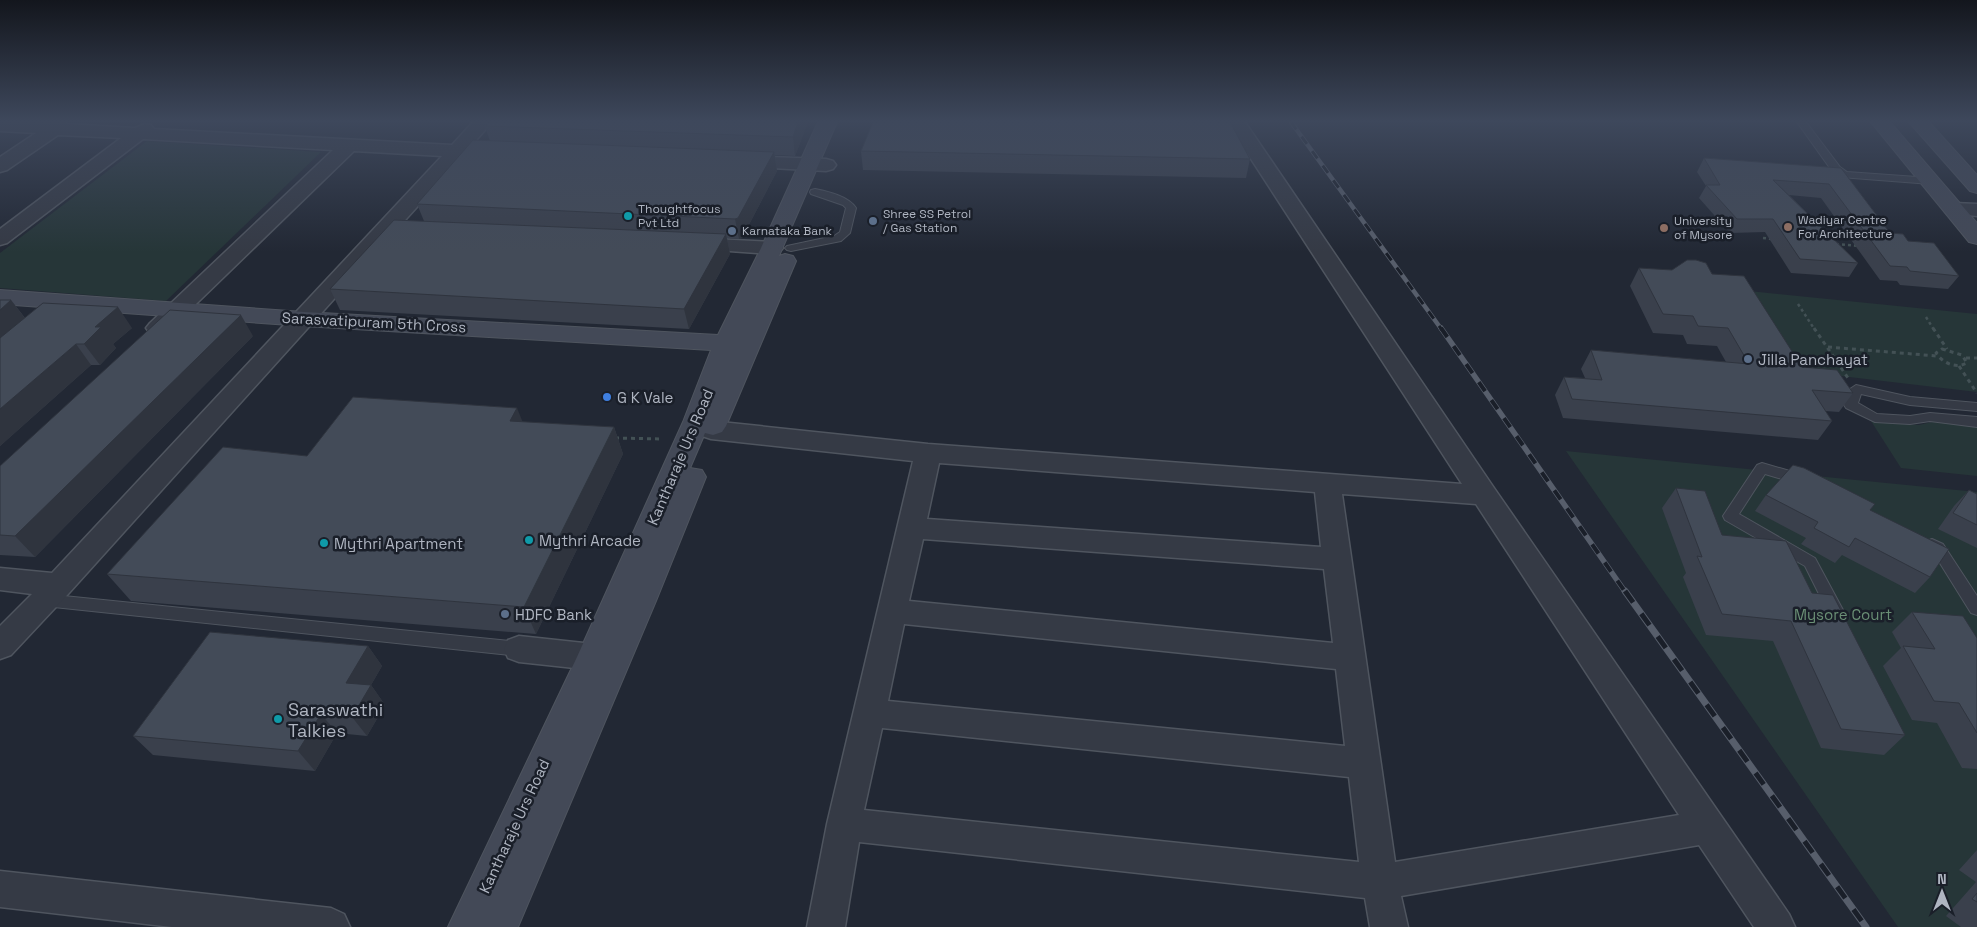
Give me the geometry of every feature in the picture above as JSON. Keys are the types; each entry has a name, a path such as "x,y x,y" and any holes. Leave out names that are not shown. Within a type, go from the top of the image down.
{"street":[{"path":"0,239 97,165"},
{"path":"142,343 328,165"},
{"path":"0,646 52,593 304,319 393,232 446,165"},
{"path":"752,165 817,174"},
{"name":"Kantharaje Urs Road","path":"817,174 819,165"},
{"name":"Kantharaje Urs Road","path":"498,927 641,601 700,435 737,344 822,165"},
{"path":"1265,165 1484,495 1776,927"},
{"path":"1917,165 1977,237"},
{"path":"1958,165 1977,186"},
{"path":"1954,208 1977,210"},
{"path":"672,244 781,248"},
{"name":"Sarasvatipuram 5th Cross","path":"0,297 304,319 737,344"},
{"path":"44,320 67,302"},
{"path":"700,435 1484,495"},
{"name":"Kantharaje Urs Road","path":"468,927 593,657 700,435"},
{"path":"826,927 844,824 928,453"},
{"path":"1327,483 1380,882 1389,927"},
{"path":"911,528 1337,559"},
{"path":"0,579 52,593"},
{"path":"892,611 1350,658"},
{"path":"519,649 593,657"},
{"path":"869,713 1364,763"},
{"path":"844,824 1380,882 1707,827"},
{"path":"0,889 331,927"}],"lane":[{"path":"1833,165 1844,175 1931,182"},
{"path":"781,248 837,239 845,233 851,208 817,174"},
{"path":"1977,407 1910,401 1856,389 1851,405 1875,418 1910,420 1930,417 1977,422"},
{"path":"1818,485 1762,468 1730,516 1810,562 1842,624"},
{"path":"1921,538 1938,548 1977,609"},
{"path":"52,593 519,649"}],"path":[{"path":"1801,216 1841,220 1836,212"},
{"path":"1763,238 1772,239"},
{"path":"1831,244 1860,246 1855,239"},
{"path":"1834,240 1841,245"},
{"path":"1798,304 1856,389"},
{"path":"1926,317 1947,349 1965,358 1977,358"},
{"path":"1828,347 1937,356 1944,362 1959,366 1968,363 1965,358"},
{"path":"1937,356 1936,351 1947,349"},
{"path":"1959,366 1977,393"},
{"path":"610,438 700,435"}],"green space":[{"path":"115,165 307,165 166,301 0,288 0,253"},
{"path":"1749,291 1977,314 1977,392 1798,371"},
{"path":"1871,421 1919,425 1936,421 1977,426 1977,476 1901,468"},
{"name":"Mysore Court","path":"1566,451 1977,492 1977,927 1898,927"}],"building":[{"path":"451,165 767,165 738,218 735,219 417,204"},
{"path":"1708,165 1803,165 1841,168 1890,233 1903,234 1908,241 1934,243 1959,276 1910,271 1907,267 1890,266 1829,184 1773,180 1858,263 1800,259 1773,219 1737,219 1706,185 1720,185"},
{"path":"394,220 726,234 684,309 330,289"},
{"path":"1687,260 1706,263 1712,274 1744,276 1802,367 1837,370 1853,393 1812,390 1832,421 1572,399 1564,377 1602,380 1591,350 1749,364 1728,328 1698,326 1693,316 1663,314 1639,268 1672,270"},
{"path":"0,300 11,300 0,310"},
{"path":"43,303 118,307 95,327 101,327 84,344 76,344 0,409 0,338"},
{"path":"170,310 241,315 15,536 0,535 0,466"},
{"path":"353,397 517,408 510,421 614,427 524,607 107,574 223,447 307,456"},
{"path":"1793,465 1804,468 1875,504 1870,510 1949,549 1930,577 1855,538 1849,547 1814,528 1818,522 1766,495"},
{"path":"1676,488 1705,491 1722,535 1786,541 1812,593 1833,595 1905,735 1841,729 1791,621 1722,614 1697,556 1702,557"},
{"path":"1969,490 1977,494 1977,525 1953,513"},
{"path":"1912,612 1963,616 1977,638 1977,733 1959,703 1934,701 1903,646 1935,649"},
{"name":"Saraswathi Talkies","path":"210,632 368,646 346,683 371,685 352,717 321,714 298,751 133,736"},
{"path":"1977,893 1977,902 1972,899"}],"railway":[{"path":"1322,165 1442,330"},
{"path":"1441,328 1626,593"},
{"path":"1625,591 1866,927"}],"place":[{"name":"Thoughtfocus Pvt Ltd","path":"628,216"},
{"name":"Shree SS Petrol / Gas Station","path":"873,221"},
{"name":"Wadiyar Centre For Architecture","path":"1788,227"},
{"name":"University of Mysore","path":"1664,228"},
{"name":"Karnataka Bank","path":"732,231"},
{"name":"Jilla Panchayat","path":"1748,359"},
{"name":"G K Vale","path":"607,397"},
{"name":"Mythri Arcade","path":"529,540"},
{"name":"Mythri Apartment","path":"324,543"},
{"name":"HDFC Bank","path":"505,614"},
{"name":"Saraswathi Talkies","path":"278,719"}]}
